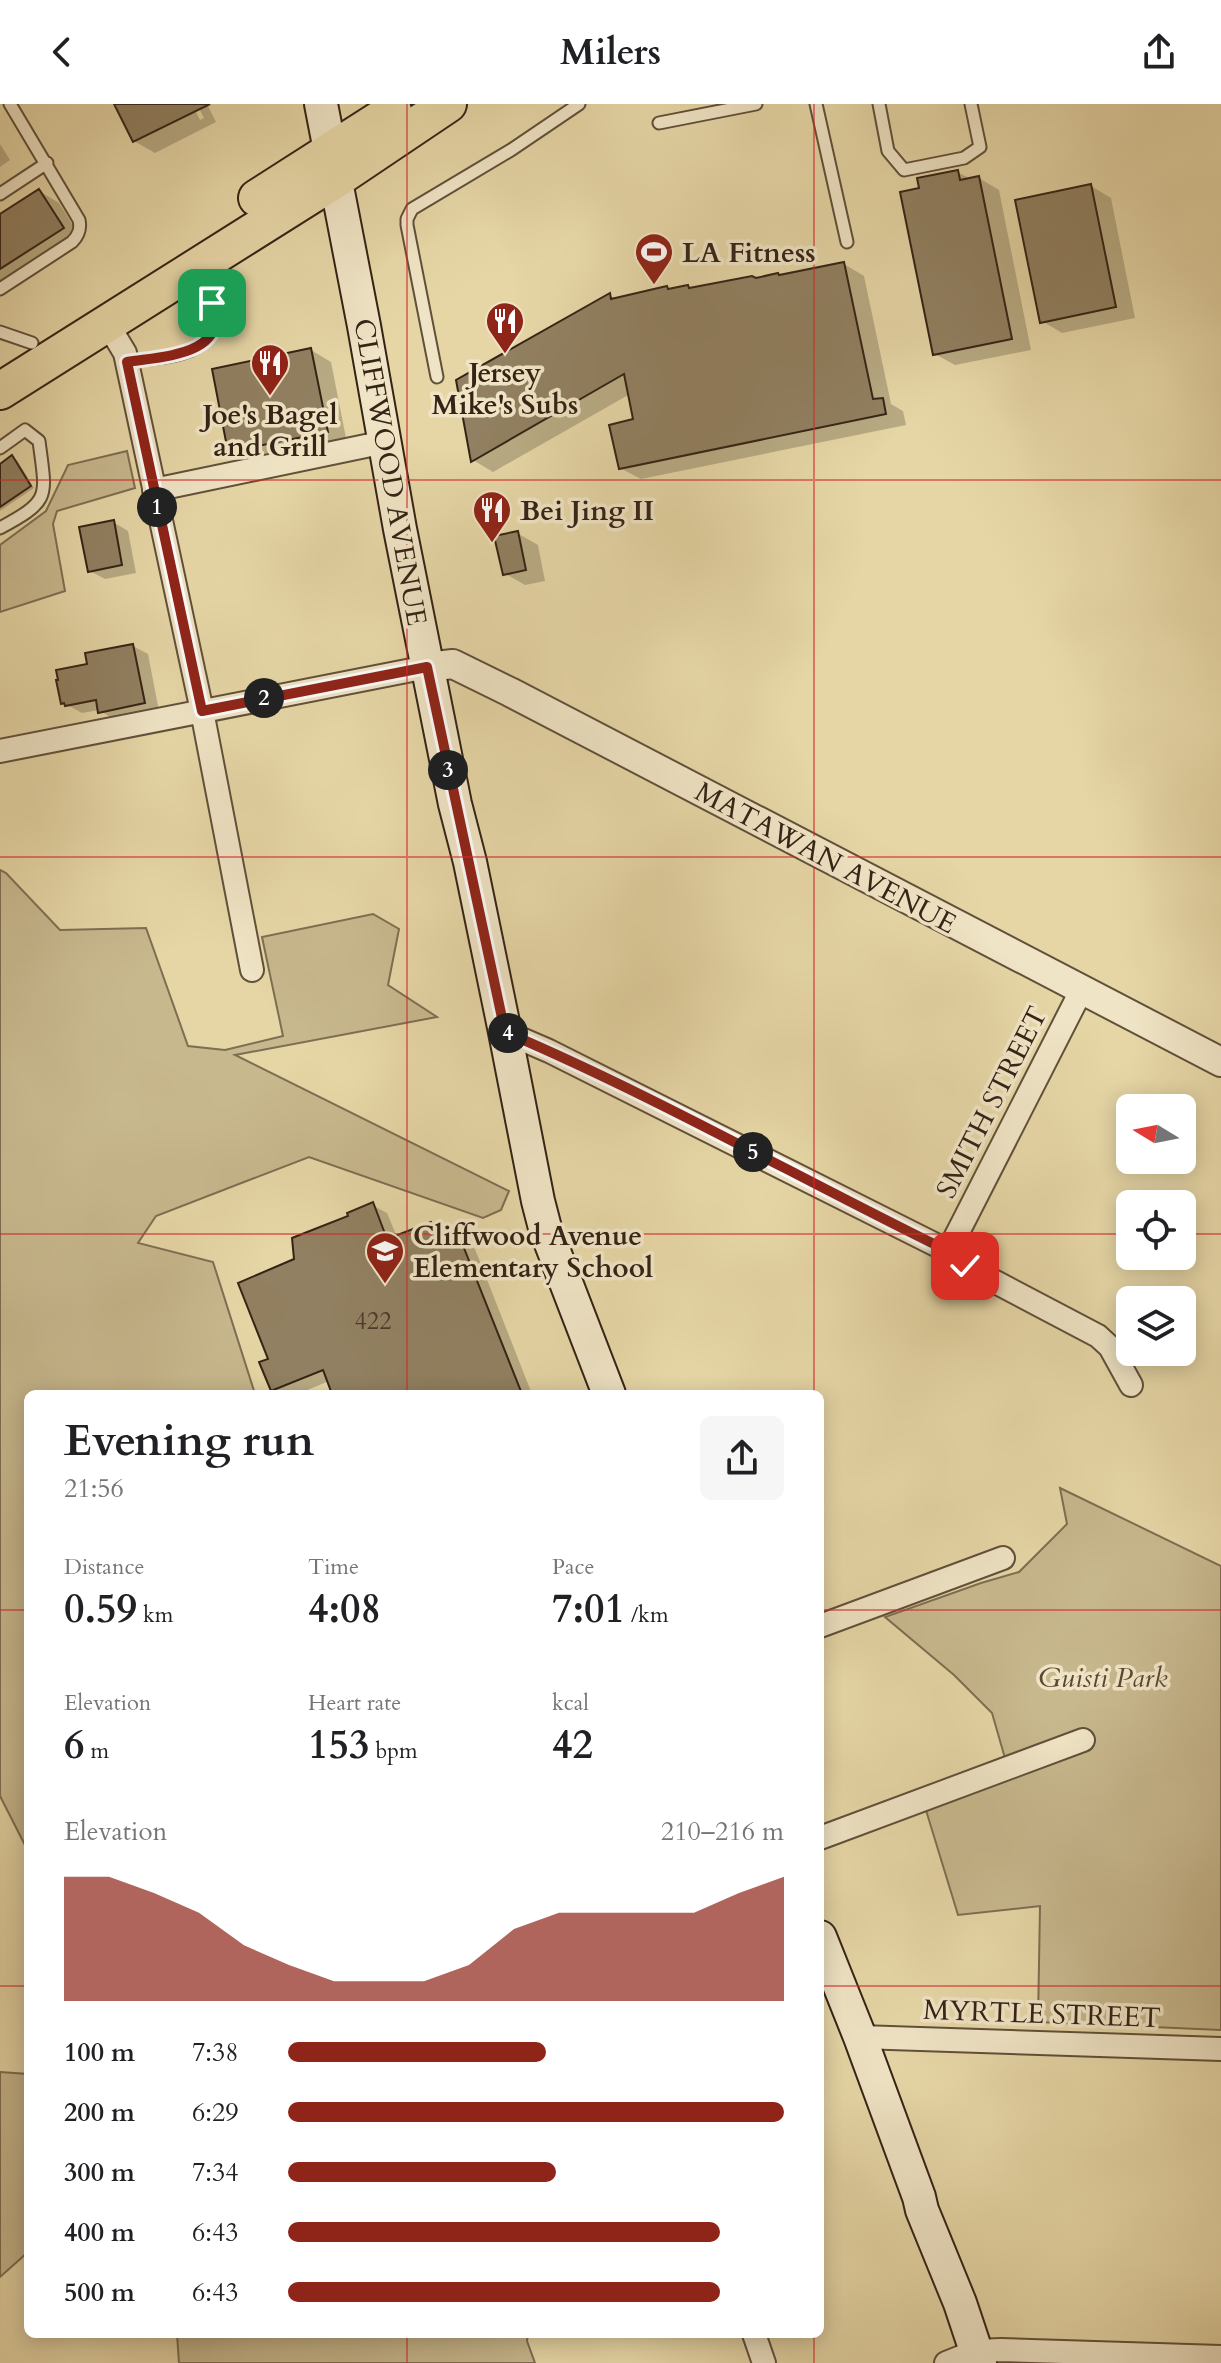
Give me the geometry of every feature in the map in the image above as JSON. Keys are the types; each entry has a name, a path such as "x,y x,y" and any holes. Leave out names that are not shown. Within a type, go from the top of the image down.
{"highway":[{"path":"0,391 178,277 332,166 404,104"},
{"path":"0,364 16,338 448,104"}],"main road":[{"name":"CLIFFWOOD AVENUE","path":"321,104 427,667 538,1201 545,1228 607,1390"},
{"path":"824,1947 978,2357"}],"street":[{"path":"107,323 120,343 127,362 202,711 252,970"},
{"path":"154,490 385,442"},
{"name":"MATAWAN AVENUE","path":"427,667 453,664 510,692 1221,1062"},
{"path":"0,751 427,667"},
{"name":"SMITH STREET","path":"954,1240 1081,991"},
{"path":"505,1032 655,1103 942,1248 965,1266 1098,1336 1110,1347 1131,1385"},
{"path":"824,1625 1003,1558"},
{"path":"824,1837 1083,1740"},
{"name":"MYRTLE STREET","path":"860,2037 1221,2049"},
{"path":"755,2338 764,2363"},
{"path":"946,2363 1001,2350 1221,2357"}],"lane":[{"path":"0,289 72,242 79,233 79,220 10,104"},
{"path":"437,377 407,225 409,214 412,209 511,150 579,104"},
{"path":"659,123 756,104"},
{"path":"816,104 847,242"},
{"path":"879,104 888,151 904,170 964,158 980,147 971,104"},
{"path":"0,194 47,163"},
{"path":"127,362 195,349 212,334 216,315 208,294 178,277"},
{"path":"0,448 25,430 39,441 43,497 38,504 0,528"}],"green space":[{"path":"127,451 135,488 57,511 53,524 65,591 0,612 0,545 46,511 68,465"},
{"path":"0,870 60,930 146,928 188,1046 225,1050 283,1036 262,937 373,914 399,929 388,985 437,1017 235,1055 509,1191 501,1210 483,1218 309,1157 156,1216 138,1243 213,1262 254,1390 24,1390 24,1843 0,1796"},
{"name":"Guisti Park","path":"1060,1488 1221,1566 1221,2030 1038,2022 1040,1906 958,1915 925,1807 1011,1779 992,1713 954,1675 885,1617 1019,1572 1067,1524"},
{"path":"0,2072 24,2074 24,2256 0,2277"},
{"path":"177,2338 527,2338 535,2363 179,2363"}],"building":[{"path":"114,104 210,104 133,142"},
{"path":"958,170 960,180 979,176 1012,339 933,355 900,192 919,188 917,178"},
{"path":"1091,184 1116,307 1040,323 1015,200"},
{"path":"39,189 64,228 0,269 0,214"},
{"path":"844,262 873,399 883,398 886,414 619,469 609,425 633,419 624,374 471,462 456,380 610,293 611,299 667,286 668,289 688,285 689,288"},
{"path":"311,348 328,432 228,452 212,369"},
{"path":"12,455 31,486 0,507 0,464"},
{"path":"114,520 122,565 88,572 79,527"},
{"path":"518,531 526,570 503,575 494,536"},
{"path":"133,644 145,703 98,713 96,700 65,706 61,704 56,670 87,664 85,653"},
{"path":"373,1202 387,1239 431,1222 435,1233 440,1231 445,1244 460,1238 520,1390 330,1390 323,1370 271,1390 259,1362 268,1359 238,1283 294,1259 292,1238 348,1216 347,1213"}],"place":[{"name":"LA Fitness","path":"654,286"},
{"name":"Jersey Mike's Subs","path":"505,355"},
{"name":"Joe's Bagel and Grill","path":"270,397"},
{"name":"Bei Jing II","path":"492,544"},
{"name":"Cliffwood Avenue Elementary School","path":"385,1285"}],"route":[{"path":"212,303 216,315 212,334 202,345 180,353 127,362 202,711 427,667 505,1032 708,1129 942,1248 965,1266"}]}
